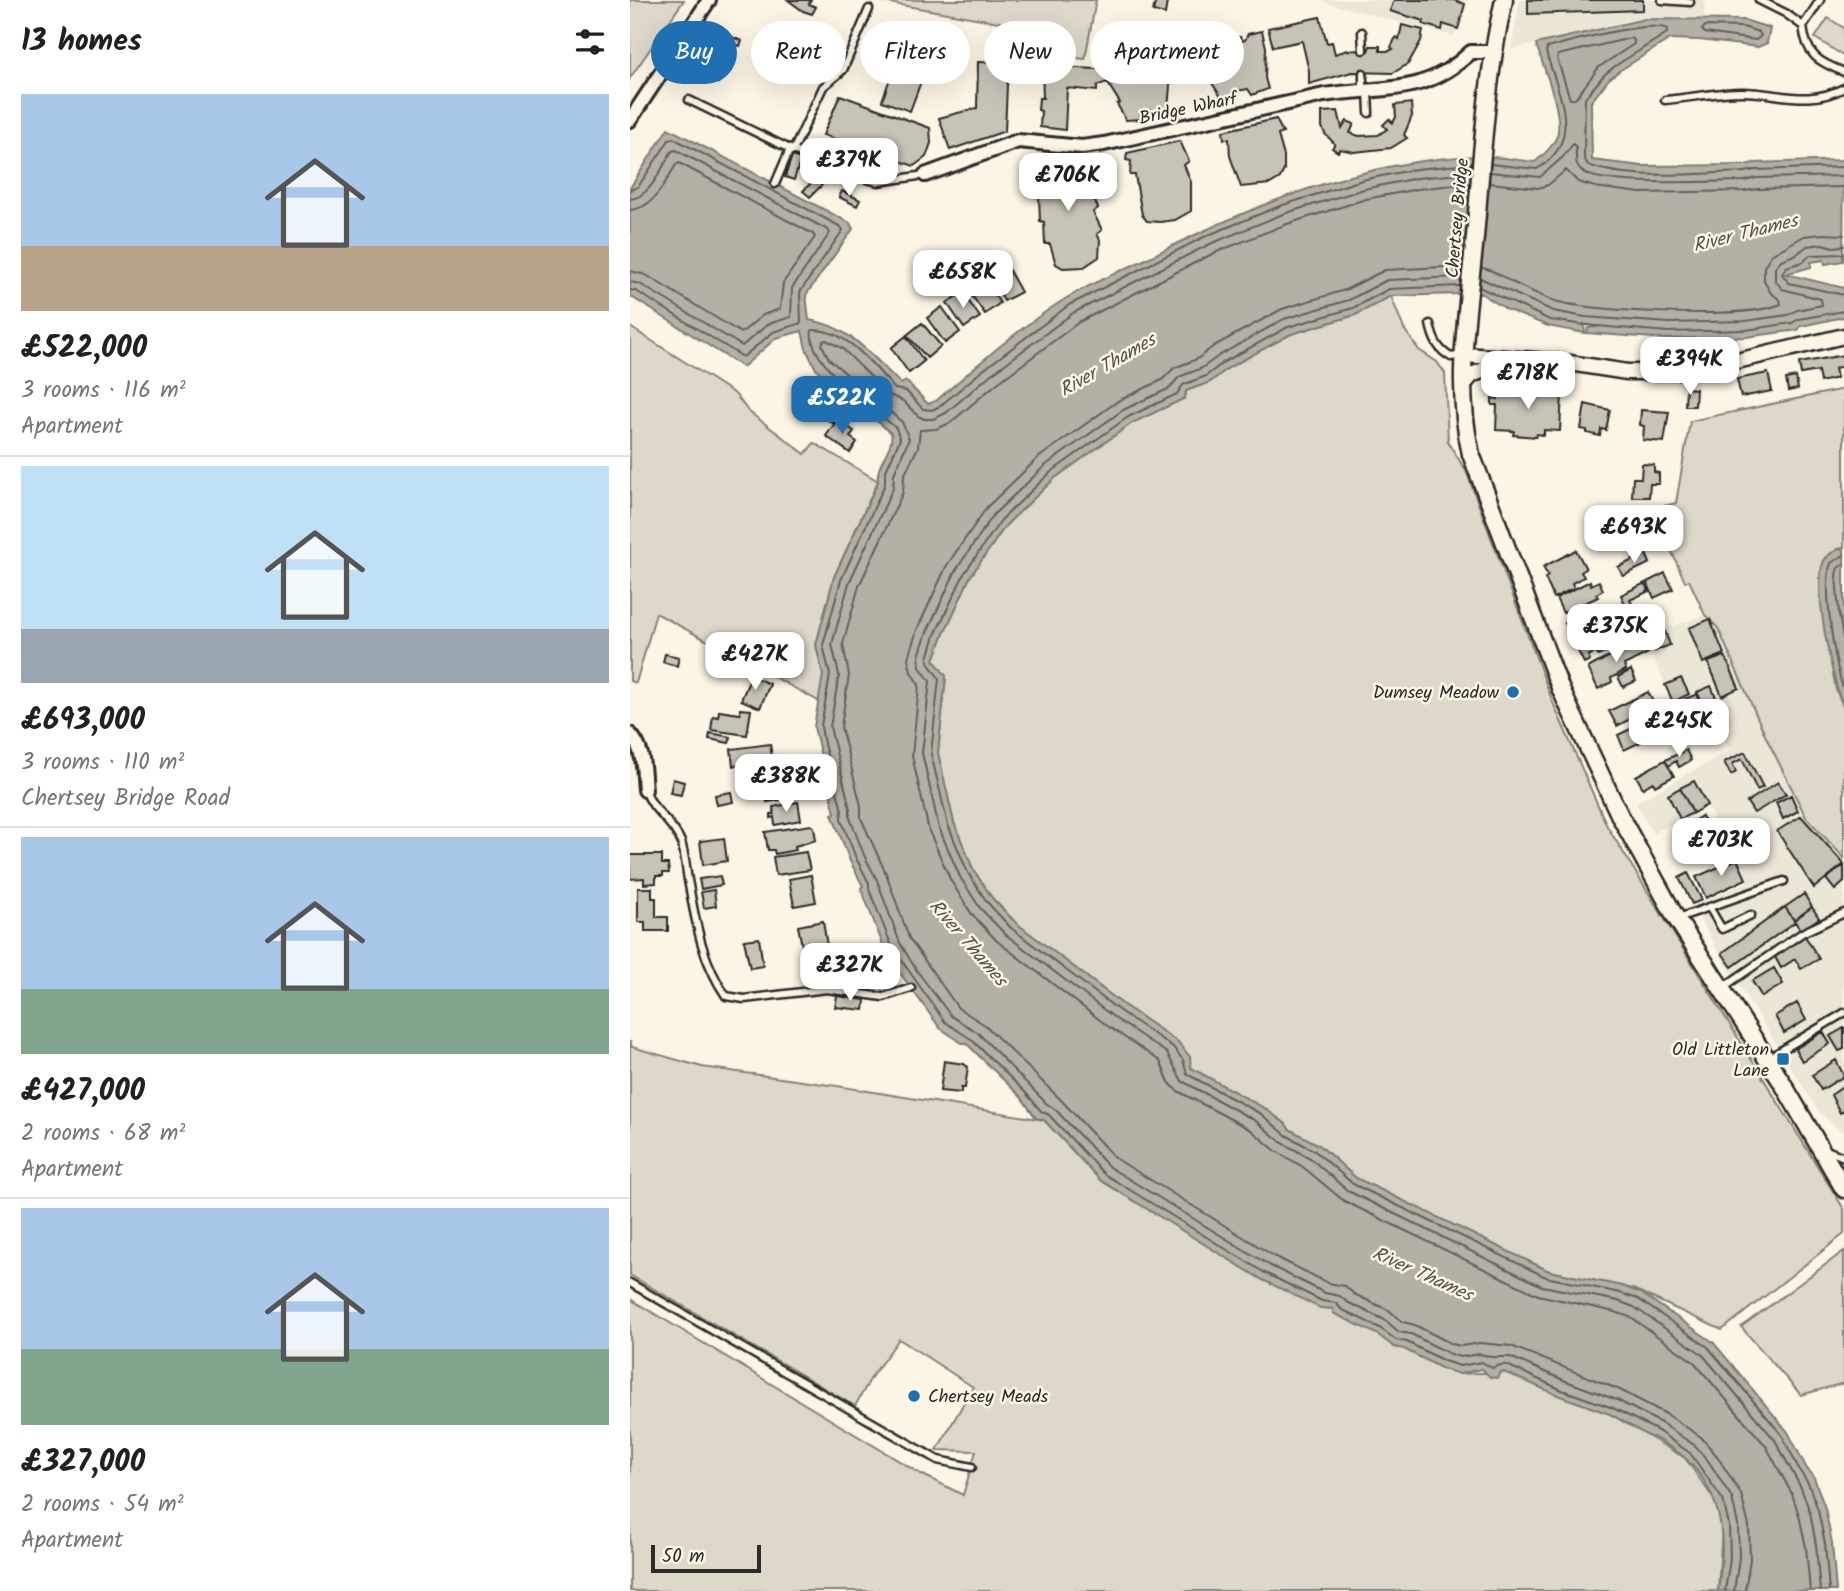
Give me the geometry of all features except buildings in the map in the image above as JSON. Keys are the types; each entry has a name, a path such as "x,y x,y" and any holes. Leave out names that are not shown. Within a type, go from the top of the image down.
{"main road":[{"name":"Chertsey Bridge","path":"1504,0 1486,119 1467,320 1464,384 1471,454 1561,690 1620,816 1676,918 1765,1060 1783,1084 1844,1189"}],"street":[{"path":"630,120 709,0"},
{"name":"Bridge Wharf","path":"925,175 1018,141 1083,147 1324,95 1398,89 1420,84 1457,66 1471,52 1495,52"},
{"path":"1465,355 1516,356 1627,372 1666,372 1711,368 1844,335"},
{"path":"1464,384 1472,375 1516,356"},
{"path":"630,734 638,743 642,757 645,790"}],"lane":[{"path":"1662,0 1690,2"},
{"path":"1759,0 1803,26"},
{"path":"1820,0 1803,26 1805,44 1815,57 1844,72"},
{"path":"775,184 823,87 843,70 869,9"},
{"path":"1362,32 1363,50"},
{"path":"1363,73 1369,113"},
{"path":"1665,100 1741,92 1803,100 1835,93 1844,88"},
{"path":"689,100 792,150 853,175 878,182 925,175"},
{"path":"1430,324 1434,341 1445,353 1451,357 1465,355"},
{"path":"645,790 657,813 672,825 682,844 699,937 712,976 726,996 744,999 827,989 883,997 911,988"},
{"path":"1676,918 1784,881"},
{"path":"1709,907 1722,929 1751,915"},
{"path":"1721,989 1802,933 1844,913"},
{"path":"1765,1060 1844,1013"},
{"path":"1819,1147 1844,1157"},
{"path":"630,1283 938,1460 972,1466"}],"shaded area":[{"path":"630,0 684,0 669,21 651,21 651,48 630,78"},
{"path":"1096,0 1085,59 1076,58 1076,21 993,21 883,2"},
{"path":"1467,0 1454,36 1323,2"},
{"path":"1520,0 1705,0 1704,19 1645,19 1511,49"},
{"path":"1828,18 1844,28 1844,56 1815,38"},
{"path":"1391,296 1404,329 1419,350 1437,362 1445,373 1448,442 1466,471 1554,705 1607,826 1844,1209 1844,1234 1722,1330 1633,1289 1549,1271 1356,1178 1319,1145 1289,1129 1264,1108 1191,1068 1178,1042 1125,1006 1016,923 992,898 973,869 954,823 938,753 946,676 934,660 970,577 1006,525 1055,478 1132,423 1185,398 1186,391 1210,382 1228,368 1291,334 1355,315"},
{"path":"630,327 735,394 748,411 805,454 814,443 878,481 834,577 816,645 823,675 820,702 656,613 636,683 630,681"},
{"path":"1844,389 1844,548 1837,549 1820,573 1823,616 1836,690 1844,708 1844,858 1806,817 1765,735 1718,628 1705,615 1689,580 1685,582 1653,509 1676,503 1690,421"},
{"path":"1705,615 1718,628 1806,817 1844,858 1844,1134 1819,1112 1692,906 1748,882 1731,846 1729,847 1707,806 1653,833 1636,803 1730,750 1714,715 1707,718 1696,691 1673,702 1644,636"},
{"path":"630,1041 632,1047 702,1067 1044,1120 1100,1180 1459,1374 1504,1372 1610,1414 1685,1458 1716,1502 1722,1527 1718,1591 630,1591 630,1299 921,1474 963,1495 976,1451 937,1450 973,1387 899,1339 872,1376 855,1406 630,1275"},
{"path":"1844,1251 1844,1383 1801,1395 1741,1327"}],"water":[{"name":"River Thames","path":"1645,19 1744,20 1770,28 1767,43 1758,47 1670,39 1619,71 1591,102 1592,160 1642,166 1844,160 1843,261 1825,264 1824,260 1811,262 1811,267 1786,274 1844,288 1844,317 1801,326 1798,330 1746,337 1668,339 1587,333 1588,328 1598,327 1584,324 1585,333 1548,326 1508,310 1482,294 1461,292 1391,296 1355,315 1291,334 1228,368 1210,382 1186,391 1185,398 1132,423 1055,478 1006,525 970,577 934,660 946,676 938,753 954,823 973,869 992,898 1016,923 1125,1006 1178,1042 1190,1057 1191,1068 1264,1108 1289,1129 1319,1145 1356,1178 1549,1271 1622,1286 1641,1293 1713,1342 1788,1432 1807,1469 1813,1475 1825,1508 1832,1543 1836,1591 1718,1591 1722,1554 1720,1520 1708,1488 1678,1452 1610,1414 1504,1372 1500,1372 1497,1378 1490,1377 1482,1369 1459,1374 1441,1368 1404,1349 1394,1347 1377,1334 1333,1313 1333,1309 1320,1308 1261,1279 1100,1180 1044,1120 1036,1118 1021,1097 966,1043 940,1028 885,950 861,888 863,886 832,814 835,813 814,727 823,675 816,645 834,577 878,482 879,468 890,444 891,433 816,369 806,349 802,331 776,338 743,367 630,296 630,188 668,128 850,223 853,229 806,295 809,320 837,329 860,344 901,384 906,381 928,404 936,401 1015,334 1065,299 1185,240 1265,205 1348,177 1434,159 1484,156 1535,162 1553,144 1558,127 1552,90 1536,44"},
{"path":"1844,548 1844,708 1829,657 1820,593 1824,560"}],"place":[{"name":"Dumsey Meadow","path":"1513,692"},
{"name":"Old Littleton Lane","path":"1783,1059"},
{"name":"Chertsey Meads","path":"914,1396"}]}
